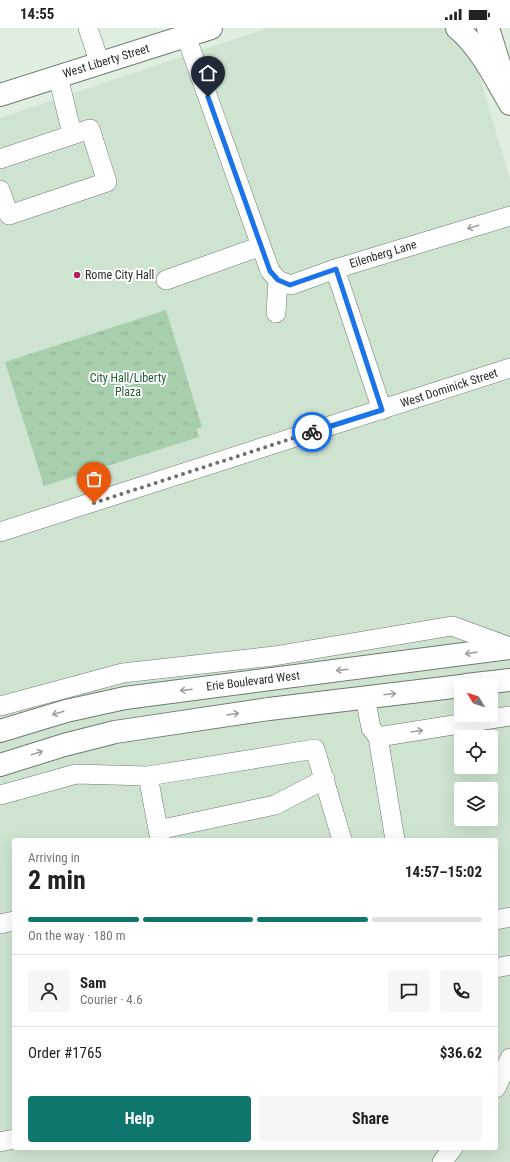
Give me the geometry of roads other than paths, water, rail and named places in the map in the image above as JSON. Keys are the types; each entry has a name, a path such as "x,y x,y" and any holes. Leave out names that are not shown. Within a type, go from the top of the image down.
{"main road":[{"name":"West Liberty Street","path":"0,95 211,28"},
{"path":"456,28 471,43 494,74 510,104"},
{"path":"488,28 510,98"},
{"name":"Erie Boulevard West","path":"0,731 66,711 125,698 510,647"},
{"path":"498,681 510,680"},
{"path":"0,765 64,744 115,732 269,709 454,687"}],"street":[{"path":"88,28 100,64"},
{"path":"186,36 270,271 278,280 276,313"},
{"path":"58,76 72,134"},
{"path":"0,159 90,129 107,182 9,215 0,190"},
{"name":"Eilenberg Lane","path":"278,280 290,285 336,269 510,216"},
{"path":"166,280 261,246"},
{"path":"336,269 382,410"},
{"name":"West Dominick Street","path":"0,532 510,368"},
{"path":"0,706 123,673 274,656 452,626 510,647"},
{"path":"365,698 371,728 378,737 395,838"},
{"path":"378,737 510,716"},
{"path":"0,795 76,774 148,776 315,749 341,838"},
{"path":"148,776 159,835 275,805 325,779"},
{"path":"498,920 510,917"},
{"path":"0,924 12,921"},
{"path":"498,968 510,965"},
{"path":"498,1084 510,1058"},
{"path":"0,1142 12,1139"},
{"path":"442,1162 452,1150"}],"place":[{"name":"Rome City Hall","path":"77,275"}],"park label":[{"name":"City Hall/Liberty Plaza","path":"128,385"}]}
